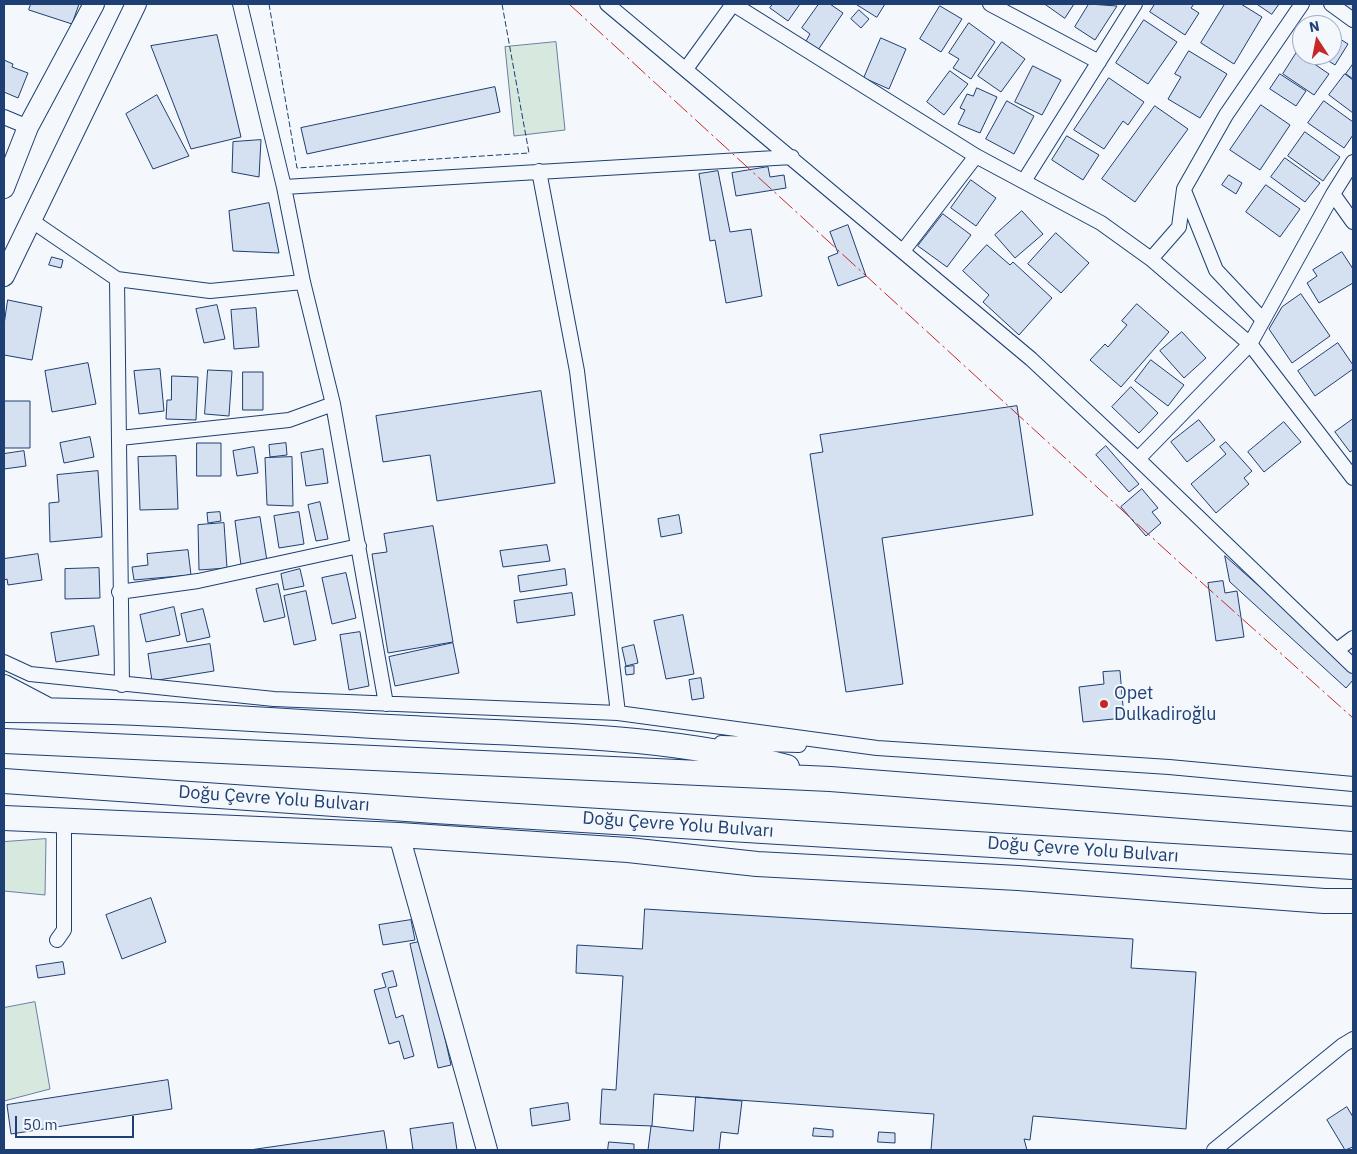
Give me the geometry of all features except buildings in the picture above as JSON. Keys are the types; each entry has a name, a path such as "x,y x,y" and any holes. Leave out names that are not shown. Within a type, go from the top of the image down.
{"highway":[{"path":"4,687 48,710"},
{"path":"4,710 48,710 650,741 746,756 830,779"},
{"path":"4,741 830,779 1353,819"},
{"name":"Doğu Çevre Yolu Bulvarı","path":"4,781 435,810 1353,867"},
{"path":"4,818 400,835 628,850 757,864 1018,878 1324,901 1353,901"}],"main road":[{"path":"4,188 28,127 94,4"},
{"path":"4,276 136,4"},
{"path":"400,835 487,1150"}],"street":[{"path":"240,4 284,187 303,282 333,404 386,704"},
{"path":"607,4 1031,359 1353,666"},
{"path":"686,69 733,4 976,156 1101,223 1151,259 1250,344 1353,478"},
{"path":"990,4 1099,62"},
{"path":"1024,181 1135,4"},
{"path":"1151,259 1179,228 1184,189 1226,115 1302,4"},
{"path":"1331,4 1353,20"},
{"path":"4,117 28,127"},
{"path":"904,252 976,156"},
{"path":"284,187 792,157"},
{"path":"1138,459 1250,344 1333,194 1353,162"},
{"path":"539,171 576,371 618,713"},
{"path":"1184,189 1216,270 1263,320"},
{"path":"1333,194 1353,222"},
{"path":"32,221 117,279 210,291 303,282"},
{"path":"117,279 120,438 119,592 122,685"},
{"path":"120,438 289,420 333,404"},
{"path":"119,592 198,581 359,546"},
{"path":"1337,650 1353,638"},
{"path":"4,662 30,674 274,700 618,713 877,748"},
{"path":"650,741 877,748 1170,767 1353,784"},
{"path":"57,940 64,930 64,821"},
{"path":"1214,1150 1343,1045 1353,1039"}],"shaded area":[{"path":"556,42 565,130 514,136 505,47"},
{"path":"46,839 45,895 4,891 4,842"},
{"path":"35,1002 50,1089 4,1101 4,1008"}],"fence":[{"path":"269,4 297,168 529,153 502,4"}],"power":[{"path":"569,4 1181,564 1353,718"}],"place":[{"name":"Opet Dulkadiroğlu","path":"1104,704"}]}
